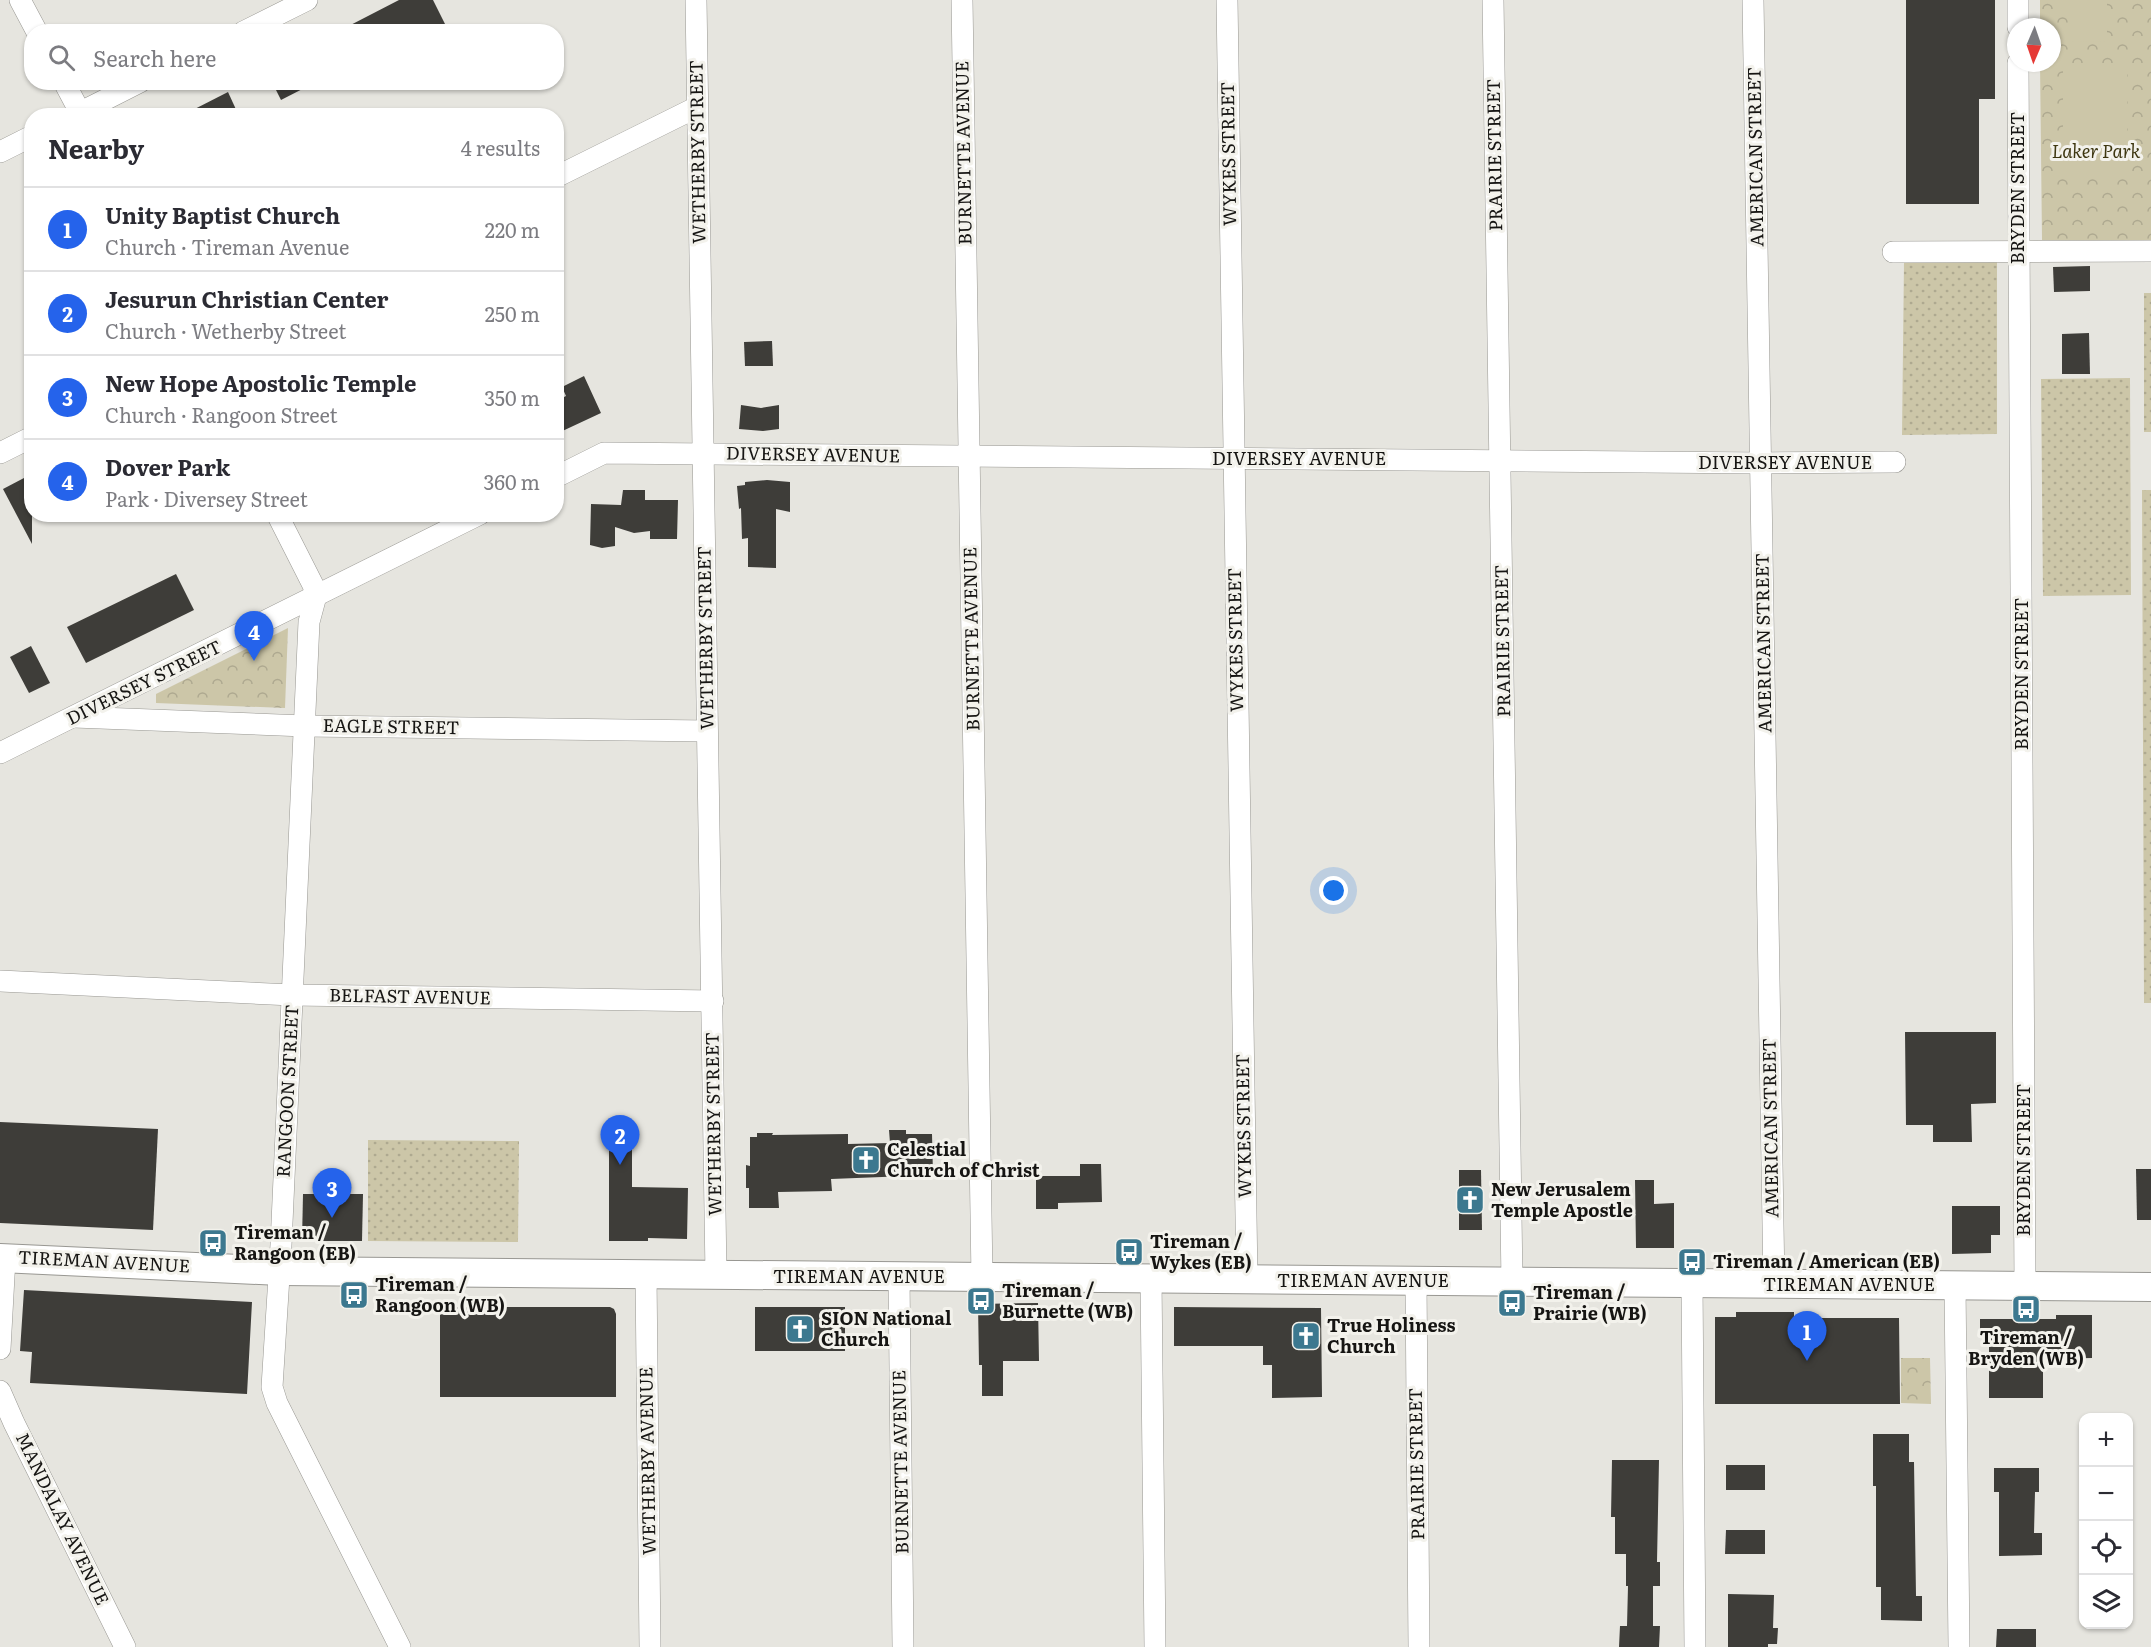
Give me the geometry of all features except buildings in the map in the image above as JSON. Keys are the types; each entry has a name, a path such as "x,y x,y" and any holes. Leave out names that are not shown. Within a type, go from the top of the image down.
{"street":[{"path":"20,0 33,24"},
{"path":"259,24 307,0"},
{"name":"WETHERBY STREET","path":"696,0 716,1275"},
{"name":"BURNETTE AVENUE","path":"962,0 982,1278"},
{"name":"WYKES STREET","path":"1227,0 1247,1280"},
{"name":"PRAIRIE STREET","path":"1493,0 1512,1282"},
{"name":"AMERICAN STREET","path":"1753,0 1774,1285"},
{"path":"2018,0 2018,18"},
{"name":"BRYDEN STREET","path":"2018,72 2025,1286"},
{"path":"68,90 75,108"},
{"path":"90,108 124,90"},
{"path":"564,173 697,107"},
{"path":"0,152 24,140"},
{"path":"1893,252 2151,251"},
{"path":"0,453 24,441"},
{"path":"564,473 604,453 703,454"},
{"name":"DIVERSEY AVENUE","path":"703,454 1761,464 1894,462"},
{"path":"282,522 313,585 316,596"},
{"name":"DIVERSEY STREET","path":"0,753 464,522"},
{"name":"RANGOON STREET","path":"316,596 309,622 280,1270 272,1387 277,1403 400,1647"},
{"name":"EAGLE STREET","path":"74,717 305,726 708,731"},
{"name":"BELFAST AVENUE","path":"0,981 292,995 712,1001"},
{"path":"0,1349 2,1258"},
{"name":"TIREMAN AVENUE","path":"2,1258 280,1270 646,1275 2151,1287"},
{"name":"WETHERBY AVENUE","path":"646,1275 650,1647"},
{"name":"BURNETTE AVENUE","path":"899,1277 903,1647"},
{"path":"1151,1279 1155,1647"},
{"name":"PRAIRIE STREET","path":"1416,1281 1419,1647"},
{"path":"1692,1283 1695,1647"},
{"path":"1955,1285 1959,1647"},
{"name":"MANDALAY AVENUE","path":"0,1391 125,1647"}],"green space":[{"name":"Laker Park","path":"2040,0 2151,0 2151,241 2042,240 2040,72 2061,72 2061,18 2040,18"},
{"path":"2070,0 2107,0 2107,42 2070,41"},
{"path":"2063,64 2127,64 2127,176 2063,176"},
{"path":"1904,262 1997,262 1997,434 1902,435"},
{"path":"2144,293 2151,293 2151,432 2144,432"},
{"path":"2130,378 2131,595 2043,596 2041,379"},
{"path":"2142,490 2151,490 2151,1003 2144,1003"},
{"path":"288,628 285,708 156,703 156,694"},
{"path":"368,1140 519,1141 518,1242 368,1241"},
{"path":"1901,1358 1930,1358 1931,1404 1901,1403"}],"place":[{"name":"Dover Park","path":"254,661"},
{"name":"Celestial Church of Christ","path":"866,1160"},
{"name":"Jesurun Christian Center","path":"620,1165"},
{"name":"New Jerusalem Temple Apostle","path":"1470,1200"},
{"name":"New Hope Apostolic Temple","path":"332,1218"},
{"name":"Tireman / Rangoon (EB)","path":"213,1243"},
{"name":"Tireman / Wykes (EB)","path":"1129,1252"},
{"name":"Tireman / American (EB)","path":"1692,1262"},
{"name":"Tireman / Rangoon (WB)","path":"354,1295"},
{"name":"Tireman / Burnette (WB)","path":"981,1301"},
{"name":"Tireman / Prairie (WB)","path":"1512,1303"},
{"name":"Tireman / Bryden (WB)","path":"2026,1309"},
{"name":"SION National Church","path":"800,1329"},
{"name":"True Holiness Church","path":"1306,1336"},
{"name":"Unity Baptist Church","path":"1807,1361"}]}
